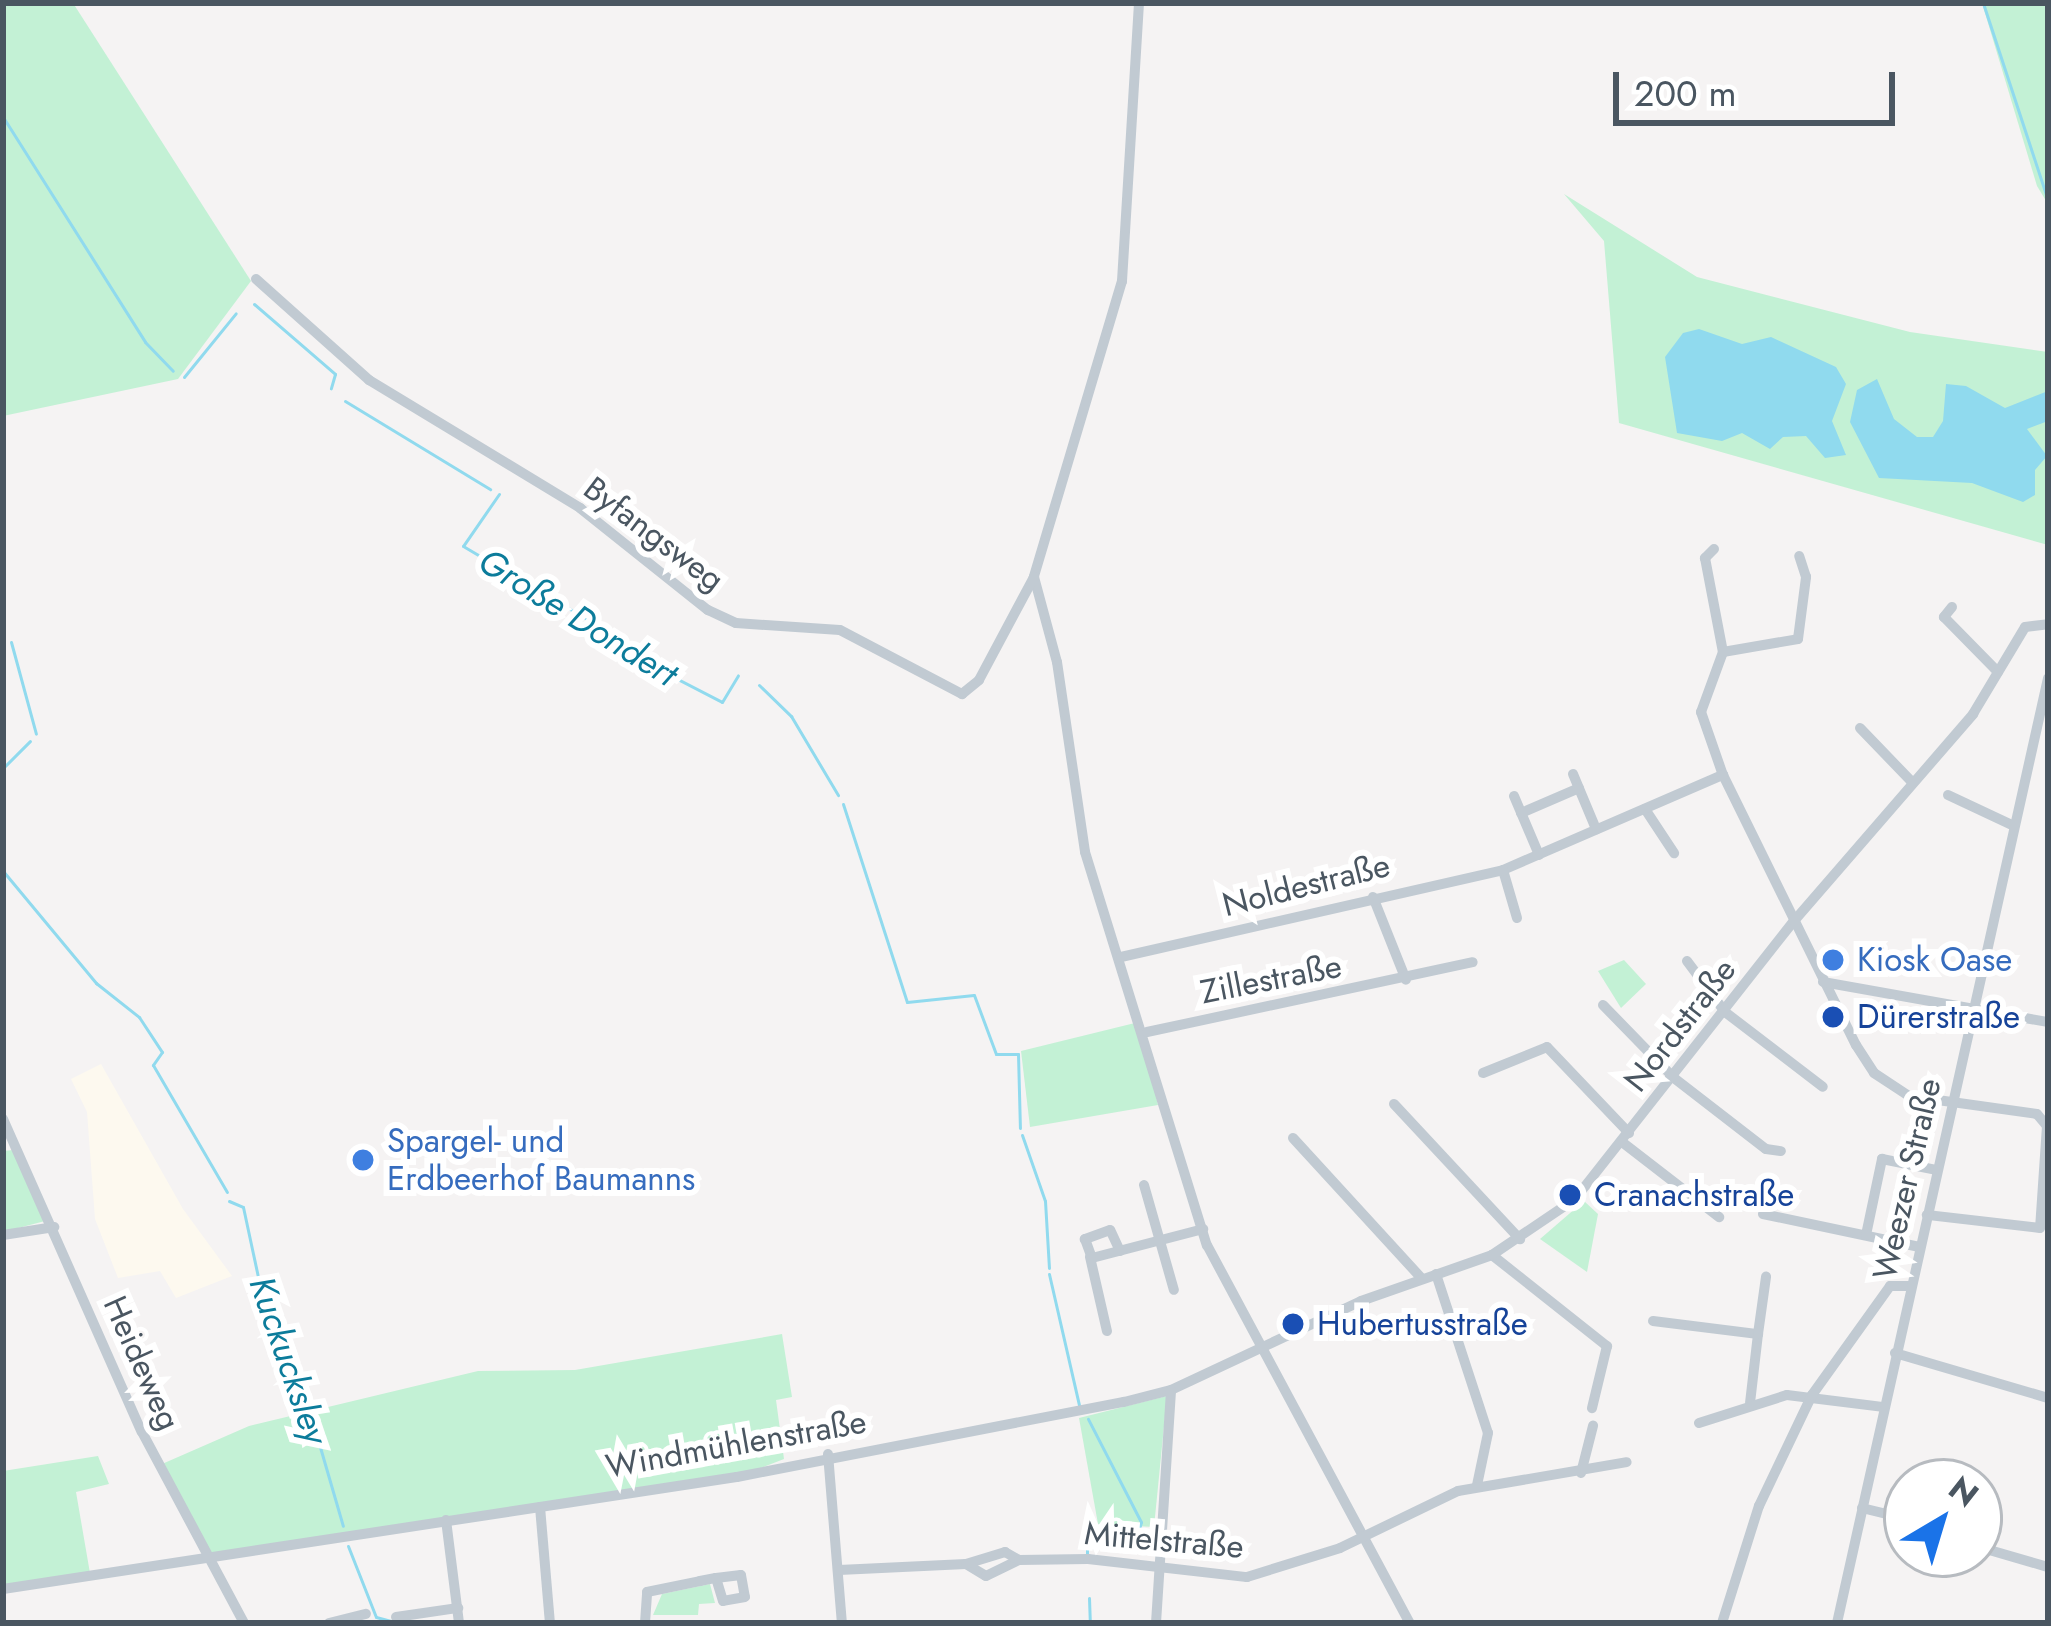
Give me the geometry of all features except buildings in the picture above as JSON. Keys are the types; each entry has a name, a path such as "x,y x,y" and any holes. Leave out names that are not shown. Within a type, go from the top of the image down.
{"street":[{"path":"1139,3 1122,281 1054,495 1034,578 1057,662 1085,852 1147,1032 1203,1229 1261,1345 1368,1534 1410,1623"},
{"name":"Byfangsweg","path":"256,279 369,380 580,508 717,615 747,625 799,622 840,630 962,694 979,680 1016,602 1034,578"},
{"path":"1714,549 1705,558 1723,652 1701,712 1724,775 1823,982 1874,1073 1909,1096 2044,1118 2044,1220 2032,1230 1927,1215"},
{"path":"1723,652 1798,639 1806,578 1799,556"},
{"path":"1016,602 1039,600"},
{"path":"1952,607 1944,617 1998,672"},
{"name":"Nordstraße","path":"1261,1345 1492,1255 1575,1199 1794,921 1913,783 1998,672 2025,627 2048,624"},
{"name":"Weezer Straße","path":"1837,1623 2048,678"},
{"path":"1860,728 1913,783"},
{"path":"1573,774 1596,830"},
{"name":"Noldestraße","path":"1121,957 1503,870 1724,775"},
{"path":"1522,813 1579,788"},
{"path":"1948,795 2014,826"},
{"path":"1514,796 1539,855"},
{"path":"1645,809 1674,853"},
{"path":"1503,870 1517,918"},
{"path":"1373,897 1406,980"},
{"path":"1688,961 1725,1012 1823,1087"},
{"name":"Zillestraße","path":"1147,1032 1474,962"},
{"path":"1823,982 2048,1022"},
{"path":"1603,1005 1674,1078 1766,1149 1781,1151"},
{"path":"1483,1073 1547,1047 1626,1138 1719,1217"},
{"path":"1394,1104 1520,1239"},
{"name":"Heideweg","path":"3,1119 142,1432 244,1623"},
{"path":"1293,1138 1422,1279"},
{"path":"1866,1235 1882,1159 1936,1170"},
{"path":"1144,1185 1174,1290"},
{"path":"1763,1214 1920,1247"},
{"path":"3,1235 54,1227"},
{"path":"1090,1257 1203,1229"},
{"path":"1107,1331 1086,1237 1110,1230 1120,1250"},
{"path":"1492,1255 1607,1346 1592,1408"},
{"path":"1436,1274 1488,1433 1477,1485"},
{"path":"1750,1403 1766,1277"},
{"path":"1722,1623 1759,1505 1812,1395 1890,1286 1911,1286"},
{"path":"1653,1321 1758,1334"},
{"name":"Windmühlenstraße","path":"3,1589 210,1563 446,1520 737,1477 828,1454 1171,1390 1261,1345"},
{"path":"1895,1353 2048,1398"},
{"path":"1156,1623 1171,1390"},
{"path":"1699,1424 1750,1403 1812,1395 1884,1407"},
{"path":"1581,1473 1592,1426"},
{"path":"828,1454 842,1623"},
{"name":"Mittelstraße","path":"839,1570 966,1564 1005,1552 1019,1560 1227,1577 1279,1572 1477,1485 1581,1473 1627,1462"},
{"path":"540,1507 550,1623"},
{"path":"1862,1508 1883,1513"},
{"path":"446,1520 459,1623"},
{"path":"2003,1554 2048,1567"},
{"name":"Mittelstraße","path":"966,1564 986,1576 1019,1560"},
{"path":"645,1623 647,1592 716,1578"},
{"path":"397,1617 458,1608"},
{"path":"329,1623 366,1615"}],"shaded area":[{"path":"101,1064 183,1209 232,1276 176,1298 160,1271 118,1278 95,1219 87,1112 71,1079"}],"green space":[{"path":"3,3 73,3 251,281 178,379 3,416"},
{"path":"1982,3 2048,3 2048,204 2037,186"},
{"path":"1564,194 1697,277 1910,332 2048,352 2048,545 1619,423 1604,241"},
{"path":"1624,960 1646,984 1621,1008 1598,971"},
{"path":"1139,1022 1158,1105 1030,1127 1021,1051"},
{"path":"13,1150 45,1221 3,1232 3,1151"},
{"path":"1584,1201 1598,1214 1587,1272 1540,1239"},
{"path":"782,1334 792,1397 776,1400 784,1459 737,1477 212,1558 162,1464 249,1426 478,1371 575,1370"},
{"path":"1167,1396 1154,1527 1098,1524 1079,1418"},
{"path":"98,1456 109,1484 76,1492 91,1579 3,1587 3,1471"},
{"path":"710,1584 715,1603 699,1604 698,1615 653,1615 662,1594"}],"water":[{"path":"1699,329 1742,344 1771,337 1836,367 1846,384 1832,421 1846,455 1825,458 1806,436 1783,437 1770,449 1742,433 1722,441 1677,433 1665,357 1683,333"},
{"path":"1877,379 1894,419 1917,437 1933,437 1943,421 1946,384 1966,386 2005,408 2048,391 2048,421 2027,429 2047,456 2035,470 2035,495 2023,502 1972,483 1879,478 1850,422 1857,390"}],"waterway":[{"path":"1983,3 2048,201"},
{"name":"Große Dondert","path":"3,117 145,342 173,371"},
{"name":"Große Dondert","path":"254,304 335,374 331,388"},
{"name":"Große Dondert","path":"184,377 236,313"},
{"name":"Große Dondert","path":"345,401 490,489"},
{"name":"Große Dondert","path":"499,494 463,546 604,629 633,656 722,702 738,675"},
{"name":"Kuckucksley","path":"11,642 36,734"},
{"name":"Große Dondert","path":"759,685 791,716 838,795"},
{"name":"Kuckucksley","path":"3,768 30,741"},
{"name":"Große Dondert","path":"843,804 907,1002 974,995 996,1054 1018,1054 1020,1128"},
{"name":"Kuckucksley","path":"3,871 96,983 139,1017 162,1052 153,1065 227,1192"},
{"path":"1022,1135 1045,1201 1049,1268"},
{"name":"Kuckucksley","path":"229,1201 243,1207 266,1314 313,1423 343,1526"},
{"path":"1049,1274 1079,1405"},
{"path":"1087,1554 1087,1532 1139,1529 1141,1522 1088,1419"},
{"name":"Kuckucksley","path":"348,1546 376,1617 398,1623"},
{"path":"1089,1598 1090,1623"}],"place":[{"name":"Kiosk Oase","path":"1833,960"},
{"name":"Dürerstraße","path":"1833,1017"},
{"name":"Spargel- und Erdbeerhof Baumanns","path":"363,1160"},
{"name":"Cranachstraße","path":"1570,1195"},
{"name":"Hubertusstraße","path":"1293,1324"}]}
